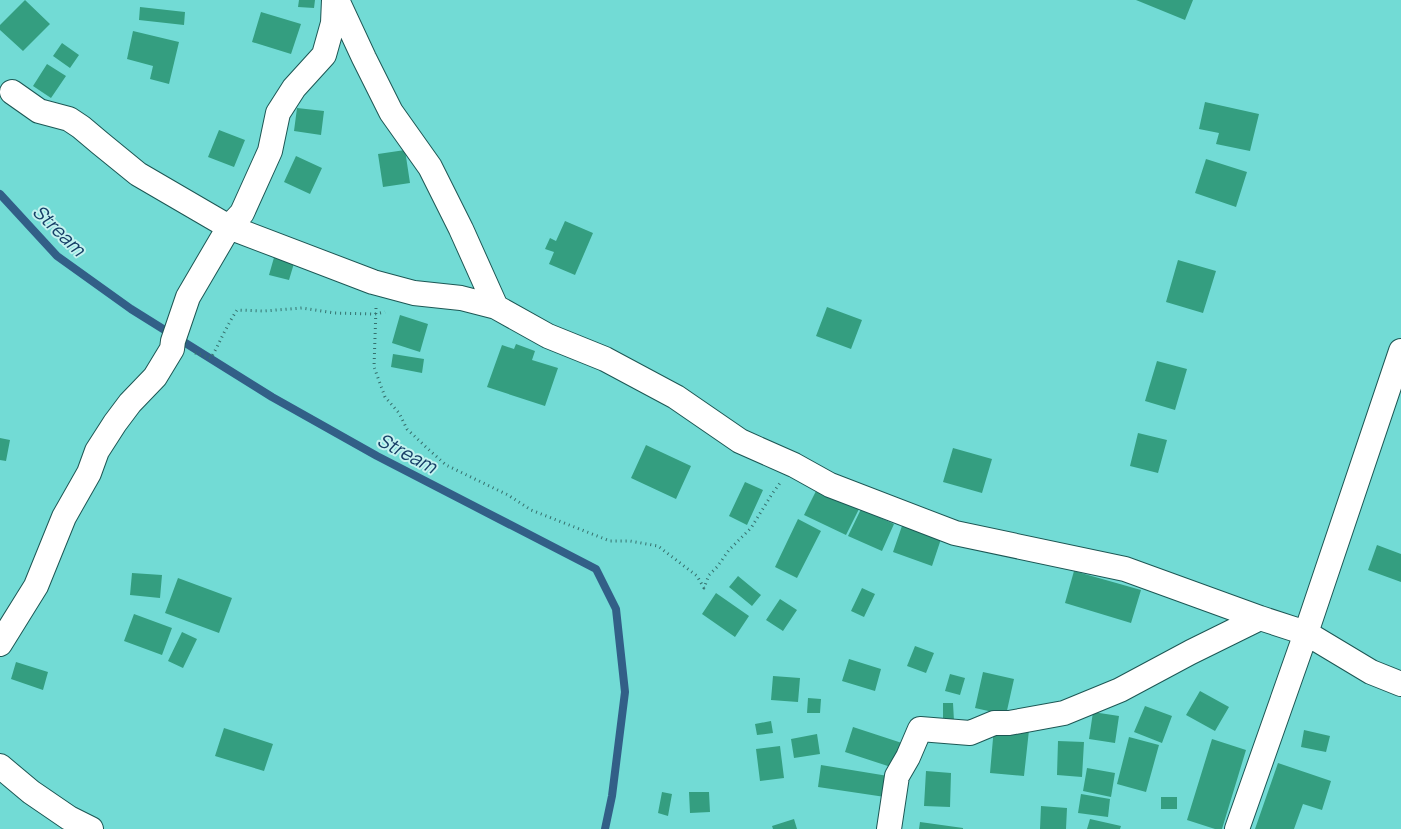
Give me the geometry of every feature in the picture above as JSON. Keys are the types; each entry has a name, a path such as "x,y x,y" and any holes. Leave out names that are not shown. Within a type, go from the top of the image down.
{"street":[{"path":"0,644 36,586 64,517 89,473 97,452 130,403 155,377 172,349 188,297 229,227 242,213 270,151 278,112 294,88 324,55 333,23 336,0"},
{"path":"336,0 391,112 430,167 461,228 496,307"},
{"path":"12,92 39,110 68,119 82,127 138,174 229,227 373,282 414,293 461,298 496,307 548,336 605,359 676,397 740,441 794,465 830,485 955,533 1124,569 1306,633 1371,672 1401,684"},
{"path":"1237,829 1306,633 1401,351"},
{"path":"888,829 897,776 908,757 920,729 970,733 994,723 1009,723 1064,713 1120,690 1190,652 1260,618"},
{"path":"0,766 31,792 69,818 91,829"}],"path":[{"path":"172,349 186,350 211,358 237,310 264,311 302,308 375,314 374,366 385,397 399,414 406,428 446,464 508,495 531,510 591,534 610,541 630,541 658,546 696,576 704,588 709,575 729,550 751,528 772,494 794,465"}],"building":[{"path":"25,0 50,24 23,51 0,30 0,25"},
{"path":"299,0 315,0 314,8 298,7"},
{"path":"1136,0 1193,0 1185,20"},
{"path":"140,7 185,12 184,25 139,20"},
{"path":"261,12 301,24 291,54 252,42"},
{"path":"133,31 179,42 169,84 150,79 153,66 127,59"},
{"path":"62,43 79,55 70,68 53,56"},
{"path":"47,64 66,76 51,98 33,86"},
{"path":"1205,102 1259,114 1250,151 1216,144 1219,133 1199,129"},
{"path":"297,108 324,111 321,135 294,131"},
{"path":"219,130 245,140 234,167 208,157"},
{"path":"405,150 410,183 383,187 378,154"},
{"path":"296,156 322,168 310,194 284,182"},
{"path":"1206,159 1247,172 1236,207 1195,193"},
{"path":"565,221 593,233 575,275 549,264 554,252 545,249 550,238 556,241"},
{"path":"275,254 295,260 289,280 269,275"},
{"path":"1178,260 1216,271 1203,313 1166,302"},
{"path":"827,307 862,320 851,349 816,336"},
{"path":"400,315 428,324 420,352 392,343"},
{"path":"516,344 535,351 532,360 558,368 545,406 487,387 502,345 514,349"},
{"path":"393,354 424,359 422,373 391,367"},
{"path":"1157,361 1187,369 1175,410 1145,401"},
{"path":"1138,433 1167,440 1158,473 1130,466"},
{"path":"0,438 10,440 6,461 0,460"},
{"path":"646,445 691,466 676,499 631,478"},
{"path":"953,448 992,459 982,493 943,482"},
{"path":"745,482 763,490 747,525 729,516"},
{"path":"817,489 859,509 846,535 804,515"},
{"path":"861,509 894,524 882,551 848,536"},
{"path":"798,519 821,531 797,578 775,567"},
{"path":"903,523 942,536 932,566 893,552"},
{"path":"1377,545 1401,554 1401,582 1368,570"},
{"path":"1074,571 1141,590 1131,623 1065,603"},
{"path":"132,573 162,575 160,598 130,595"},
{"path":"738,576 761,595 752,606 729,587"},
{"path":"178,578 232,598 219,633 165,613"},
{"path":"862,588 875,594 864,617 851,611"},
{"path":"716,593 749,616 735,637 702,614"},
{"path":"780,599 797,610 783,631 766,620"},
{"path":"134,614 172,628 162,655 124,641"},
{"path":"182,632 197,639 183,668 168,661"},
{"path":"915,646 934,653 926,673 907,666"},
{"path":"849,659 881,669 875,691 842,681"},
{"path":"16,662 48,672 43,690 11,679"},
{"path":"983,672 1014,679 1006,715 975,708"},
{"path":"950,674 965,678 960,695 945,691"},
{"path":"773,676 800,678 798,702 771,700"},
{"path":"1200,691 1229,707 1215,731 1186,715"},
{"path":"808,698 821,699 820,713 807,713"},
{"path":"943,703 953,703 954,721 943,721"},
{"path":"1145,706 1172,716 1162,743 1134,732"},
{"path":"1093,712 1119,716 1115,743 1089,739"},
{"path":"771,721 773,733 757,735 755,724"},
{"path":"853,727 905,744 897,769 845,752"},
{"path":"994,727 1029,730 1024,776 990,773"},
{"path":"224,728 273,744 264,771 215,756"},
{"path":"1304,730 1330,736 1326,752 1301,747"},
{"path":"817,734 820,754 794,758 791,739"},
{"path":"1129,737 1159,745 1146,792 1117,784"},
{"path":"1212,739 1246,750 1222,829 1215,829 1187,820"},
{"path":"1058,741 1084,742 1082,777 1057,775"},
{"path":"780,746 784,778 760,781 756,749"},
{"path":"1278,763 1331,781 1322,810 1303,804 1294,829 1255,829"},
{"path":"821,765 888,776 885,797 818,787"},
{"path":"1087,768 1115,773 1111,797 1083,791"},
{"path":"926,771 951,773 950,807 924,806"},
{"path":"662,792 672,794 668,816 658,813"},
{"path":"689,792 709,792 710,812 690,813"},
{"path":"1081,794 1110,799 1108,817 1078,813"},
{"path":"1161,797 1177,797 1177,809 1161,809"},
{"path":"1041,806 1067,808 1066,829 1040,829"},
{"path":"794,819 797,829 773,829 772,826"},
{"path":"1090,819 1121,826 1120,829 1087,829"},
{"path":"920,822 963,828 963,829 919,829"}],"waterway":[{"name":"Stream","path":"0,194 57,256 131,309 272,397 377,456 596,569 616,609 625,692 612,796 605,829"}]}
